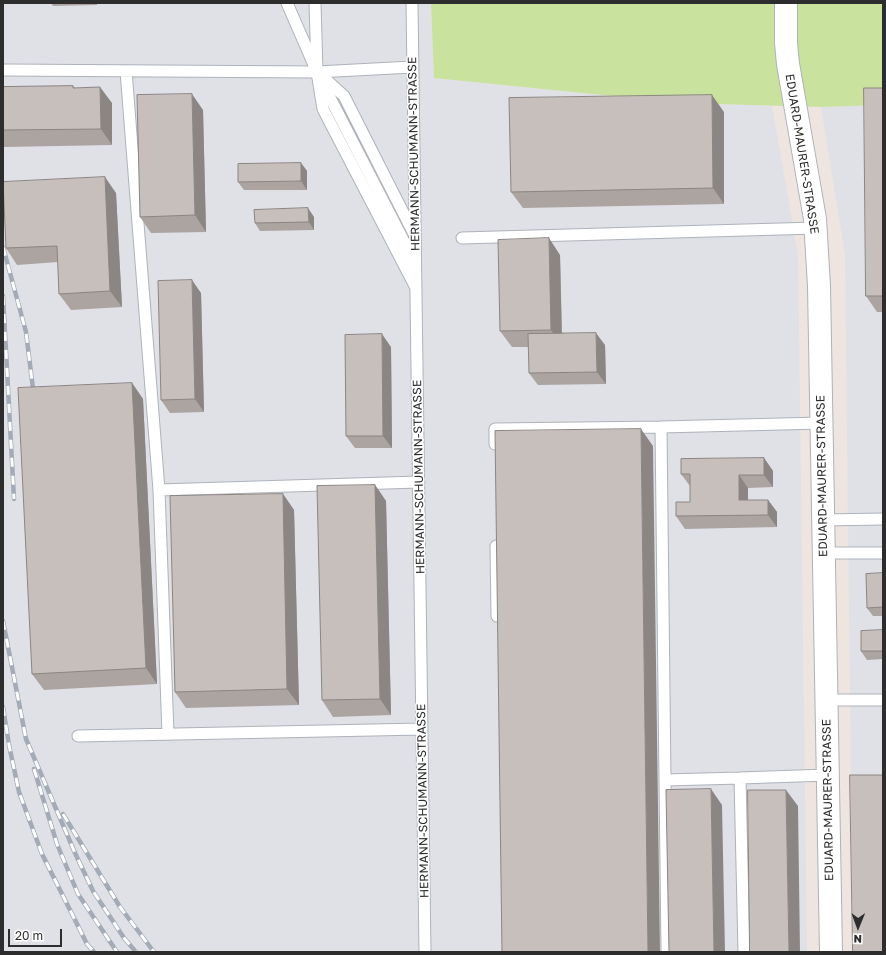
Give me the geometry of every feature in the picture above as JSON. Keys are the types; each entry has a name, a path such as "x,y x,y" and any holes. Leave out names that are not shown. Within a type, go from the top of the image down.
{"street":[{"name":"EDUARD-MAURER-STRASSE","path":"786,3 786,43 788,64 816,228 831,952"}],"lane":[{"path":"287,3 317,72 416,265"},
{"path":"315,3 317,72 323,109 416,288"},
{"name":"HERMANN-SCHUMANN-STRASSE","path":"412,3 425,952"},
{"path":"3,70 317,72 412,67"},
{"path":"126,71 135,201 159,490 168,734"},
{"path":"317,72 344,96 415,236"},
{"path":"462,238 816,228"},
{"path":"495,452 495,429 821,423"},
{"path":"661,426 667,952"},
{"path":"159,490 419,482"},
{"path":"823,520 883,519"},
{"path":"496,536 498,629"},
{"path":"823,553 883,553"},
{"path":"826,700 883,700"},
{"path":"78,736 422,729"},
{"path":"665,780 827,775"},
{"path":"740,778 744,952"}],"shaded area":[{"path":"3,3 431,3 434,78 682,103 772,106 798,255 807,952 3,952"},
{"path":"883,105 883,952 853,952 845,255 821,107"}],"green space":[{"path":"431,3 883,3 883,105 821,107 682,103 434,78"}],"building":[{"path":"73,86 73,88 100,87 101,129 3,130 3,87"},
{"path":"864,88 883,88 883,296 866,296"},
{"path":"192,94 195,215 140,217 137,95"},
{"path":"712,95 713,188 511,192 509,98"},
{"path":"301,163 301,181 238,182 238,164"},
{"path":"105,177 110,291 59,294 57,246 6,248 3,182"},
{"path":"308,208 309,222 255,223 254,210"},
{"path":"549,238 551,330 500,331 498,240"},
{"path":"192,280 195,399 161,400 158,281"},
{"path":"596,333 597,372 529,373 528,334"},
{"path":"382,334 383,436 346,436 345,335"},
{"path":"132,383 146,668 32,674 18,388"},
{"path":"641,429 648,952 502,952 495,431"},
{"path":"764,458 764,475 739,475 739,500 768,500 768,515 676,516 676,502 690,502 690,474 681,474 681,459"},
{"path":"375,485 380,699 322,700 317,486"},
{"path":"283,494 287,689 175,692 170,496"},
{"path":"883,573 883,607 867,608 866,574"},
{"path":"883,630 883,651 861,651 861,631"},
{"path":"850,775 883,775 883,952 853,952"},
{"path":"711,789 714,952 669,952 666,790"},
{"path":"748,790 786,790 789,952 750,952"}],"railway":[{"path":"3,247 26,332 33,389"},
{"path":"3,296 14,499"},
{"path":"3,621 26,739 93,891 124,938 136,952"},
{"path":"3,707 19,792 42,854 87,944 94,952"},
{"path":"34,769 57,844 78,894 117,952"},
{"path":"63,814 120,907 154,952"}]}
